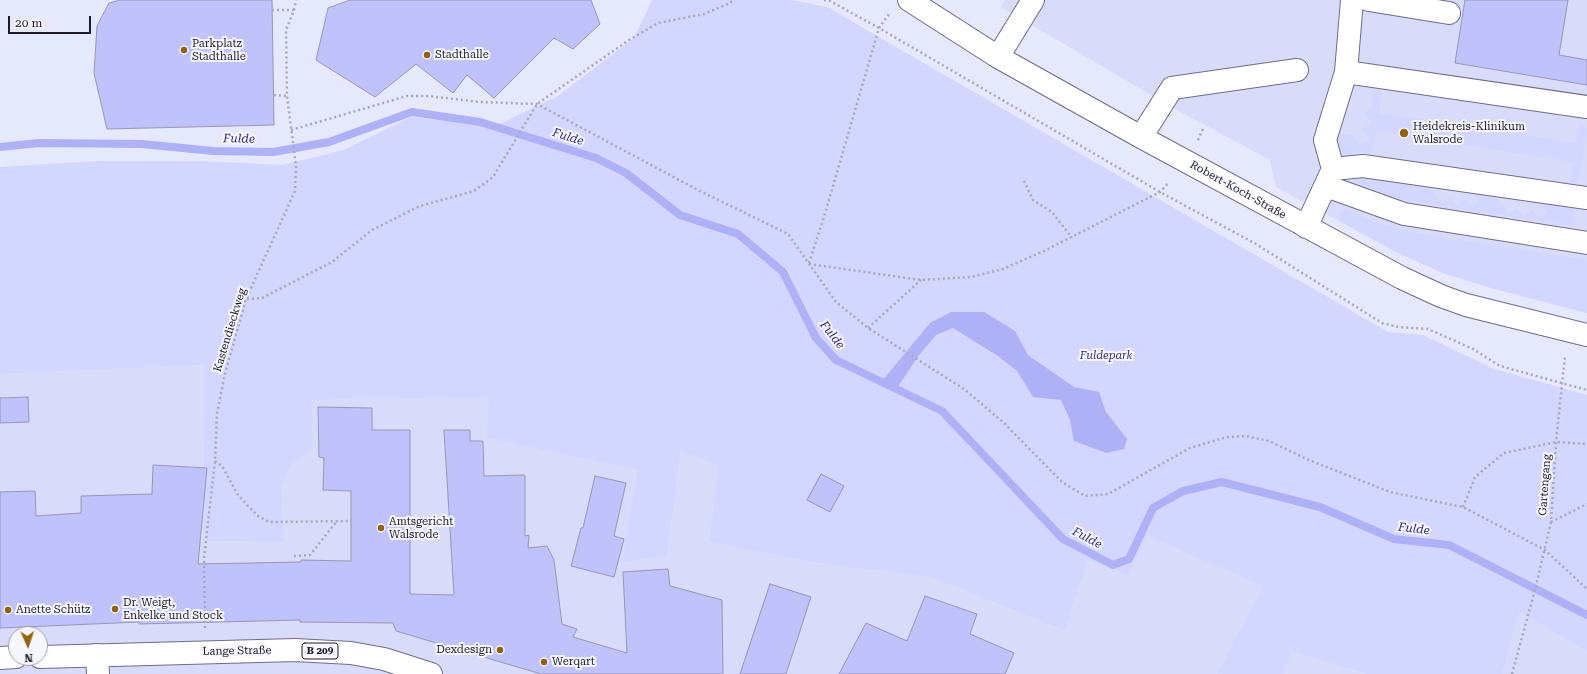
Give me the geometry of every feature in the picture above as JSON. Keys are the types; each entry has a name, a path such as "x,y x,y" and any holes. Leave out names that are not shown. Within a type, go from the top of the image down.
{"street":[{"name":"Robert-Koch-Straße","path":"909,0 998,57 1141,137 1402,278 1441,296 1466,305 1587,335"},
{"path":"998,57 1033,0"},
{"path":"1306,227 1330,177 1325,140 1346,72 1352,0"},
{"path":"1369,0 1449,13"},
{"path":"1141,137 1172,88 1297,70"},
{"path":"1346,72 1587,107"},
{"path":"1330,177 1363,166 1587,198"},
{"path":"1330,177 1404,214 1587,244"},
{"name":"Lange Straße","path":"48,658 97,665 205,652 295,650 351,653 384,659 432,674"}],"path":[{"name":"Kastendieckweg","path":"205,652 204,558 216,461 217,413 225,374 246,299 295,191 297,178 287,96 286,30 294,10 296,0"},
{"path":"246,299 262,298 332,262 372,230 420,206 474,191 493,177 537,104 629,40 658,24 704,14 730,3 733,0"},
{"path":"824,0 830,1 880,28 1160,192 1256,244 1382,323 1398,327 1428,329 1473,349 1500,366 1587,390"},
{"path":"272,10 294,10"},
{"path":"809,264 880,28 891,11"},
{"path":"274,95 287,96"},
{"path":"291,130 407,96 428,96 480,102 537,104 696,189 788,234 836,302 868,328 964,389 1003,422 1062,482 1086,496 1108,494 1190,448 1227,437 1246,436 1269,441 1309,460 1390,492 1463,507 1545,550 1587,589"},
{"path":"1024,180 1033,200 1052,212 1072,238"},
{"path":"809,264 921,280 972,277 1003,269 1044,251 1160,192"},
{"path":"868,328 921,280"},
{"name":"Gartengang","path":"1512,674 1536,586 1551,522 1561,384"},
{"path":"1463,507 1475,477 1504,453 1556,442 1587,444"},
{"path":"216,461 222,466 238,495 258,516 269,522 351,521"},
{"path":"1551,522 1587,504"},
{"path":"294,556 310,555 337,521"}],"shaded area":[{"name":"Heidekreis-Klinikum Walsrode","path":"1005,0 1587,0 1587,313 1491,288 1443,273 1398,253 1276,187 1270,160 1170,106 1001,7"},
{"path":"205,365 203,541 284,542 281,488 291,465 313,448 311,400 490,398 488,438 637,470 622,562 667,556 681,451 720,466 709,542 817,563 930,577 1063,631 1088,558 1147,536 1264,586 1217,674 0,674 0,374"},
{"path":"1519,611 1587,652 1587,674 1502,674"},
{"path":"1292,652 1366,674 1283,674"}],"green space":[{"name":"Fuldepark","path":"652,0 792,0 827,7 1388,332 1423,335 1494,369 1587,395 1587,652 1519,611 1502,674 1366,674 1292,652 1283,674 1217,674 1263,586 1147,536 1128,576 1088,559 1064,631 930,577 817,563 709,542 719,466 681,451 667,556 622,562 637,470 487,438 489,398 312,400 313,449 291,465 281,488 284,542 203,541 205,365 0,374 0,167 97,161 201,161 283,165 344,150 411,117 493,127 558,96 634,38"},
{"path":"1377,92 1382,92 1379,113 1555,140 1576,143 1580,123 1587,128 1587,136 1579,179 1575,183 1570,182 1573,162 1376,131 1372,154 1360,152 1349,155 1340,154 1337,151 1336,139 1339,135 1351,135 1355,137 1360,145 1369,139 1363,130 1371,123 1365,113 1373,107 1371,105 1372,98"},
{"path":"1365,177 1426,183 1442,203 1450,197 1457,206 1465,199 1472,208 1480,202 1472,193 1493,194 1509,214 1517,208 1524,216 1532,210 1539,218 1547,212 1539,203 1541,201 1573,207 1575,213 1573,226 1399,199 1380,193 1355,182 1356,178"},
{"path":"1346,209 1378,223 1421,234 1587,260 1587,313 1491,288 1443,273 1398,253 1343,223 1339,218 1339,214"}],"water":[{"path":"951,312 984,312 1015,331 1028,355 1074,387 1099,392 1106,412 1127,439 1124,449 1106,453 1074,441 1070,420 1061,400 1033,397 1017,371 998,356 953,328 936,335 919,355 897,388 882,381 930,323"}],"building":[{"name":"Parkplatz Stadthalle","path":"120,0 272,0 274,125 107,129 94,73 97,26 109,3"},
{"name":"Stadthalle","path":"350,0 591,0 600,24 573,49 554,38 494,98 467,75 453,93 416,64 375,97 316,60 328,8"},
{"path":"1465,0 1568,0 1559,55 1587,60 1587,85 1455,63"},
{"path":"28,397 29,422 0,423 0,398"},
{"path":"318,407 372,408 372,430 410,430 410,594 454,595 444,430 470,430 470,441 483,441 484,476 525,475 525,536 529,535 528,548 547,546 554,560 562,624 577,629 573,637 627,653 623,572 668,569 670,586 722,600 723,674 541,674 396,631 393,623 300,622 300,620 139,624 139,622 8,626 8,628 0,628 0,492 35,491 36,516 81,513 81,496 152,494 153,465 207,468 198,564 301,562 301,560 351,561 351,491 323,490 324,458 319,457"},
{"path":"821,474 844,486 830,512 807,500"},
{"path":"595,476 626,483 614,536 624,539 614,577 571,566 581,528 583,528"},
{"path":"770,584 811,597 786,674 740,674"},
{"path":"925,596 977,614 970,634 1014,653 1005,674 839,674 866,623 907,641"}],"waterway":[{"name":"Fulde","path":"0,147 39,143 142,144 213,151 273,152 329,142 412,112 480,122 596,158 626,173 680,215 738,234 783,272 816,338 836,360 942,411 1063,539 1113,565 1129,559 1153,508 1183,491 1222,482 1320,507 1394,539 1449,545 1587,615"}],"place":[{"name":"Parkplatz Stadthalle","path":"184,50"},
{"name":"Stadthalle","path":"427,55"},
{"name":"Heidekreis-Klinikum Walsrode","path":"1404,133"},
{"name":"Amtsgericht Walsrode","path":"381,528"},
{"name":"Dr. Weigt, Enkelke und Stock","path":"115,609"},
{"name":"Anette Schütz","path":"8,610"},
{"name":"Dexdesign","path":"500,650"},
{"name":"Werqart","path":"544,662"}]}
